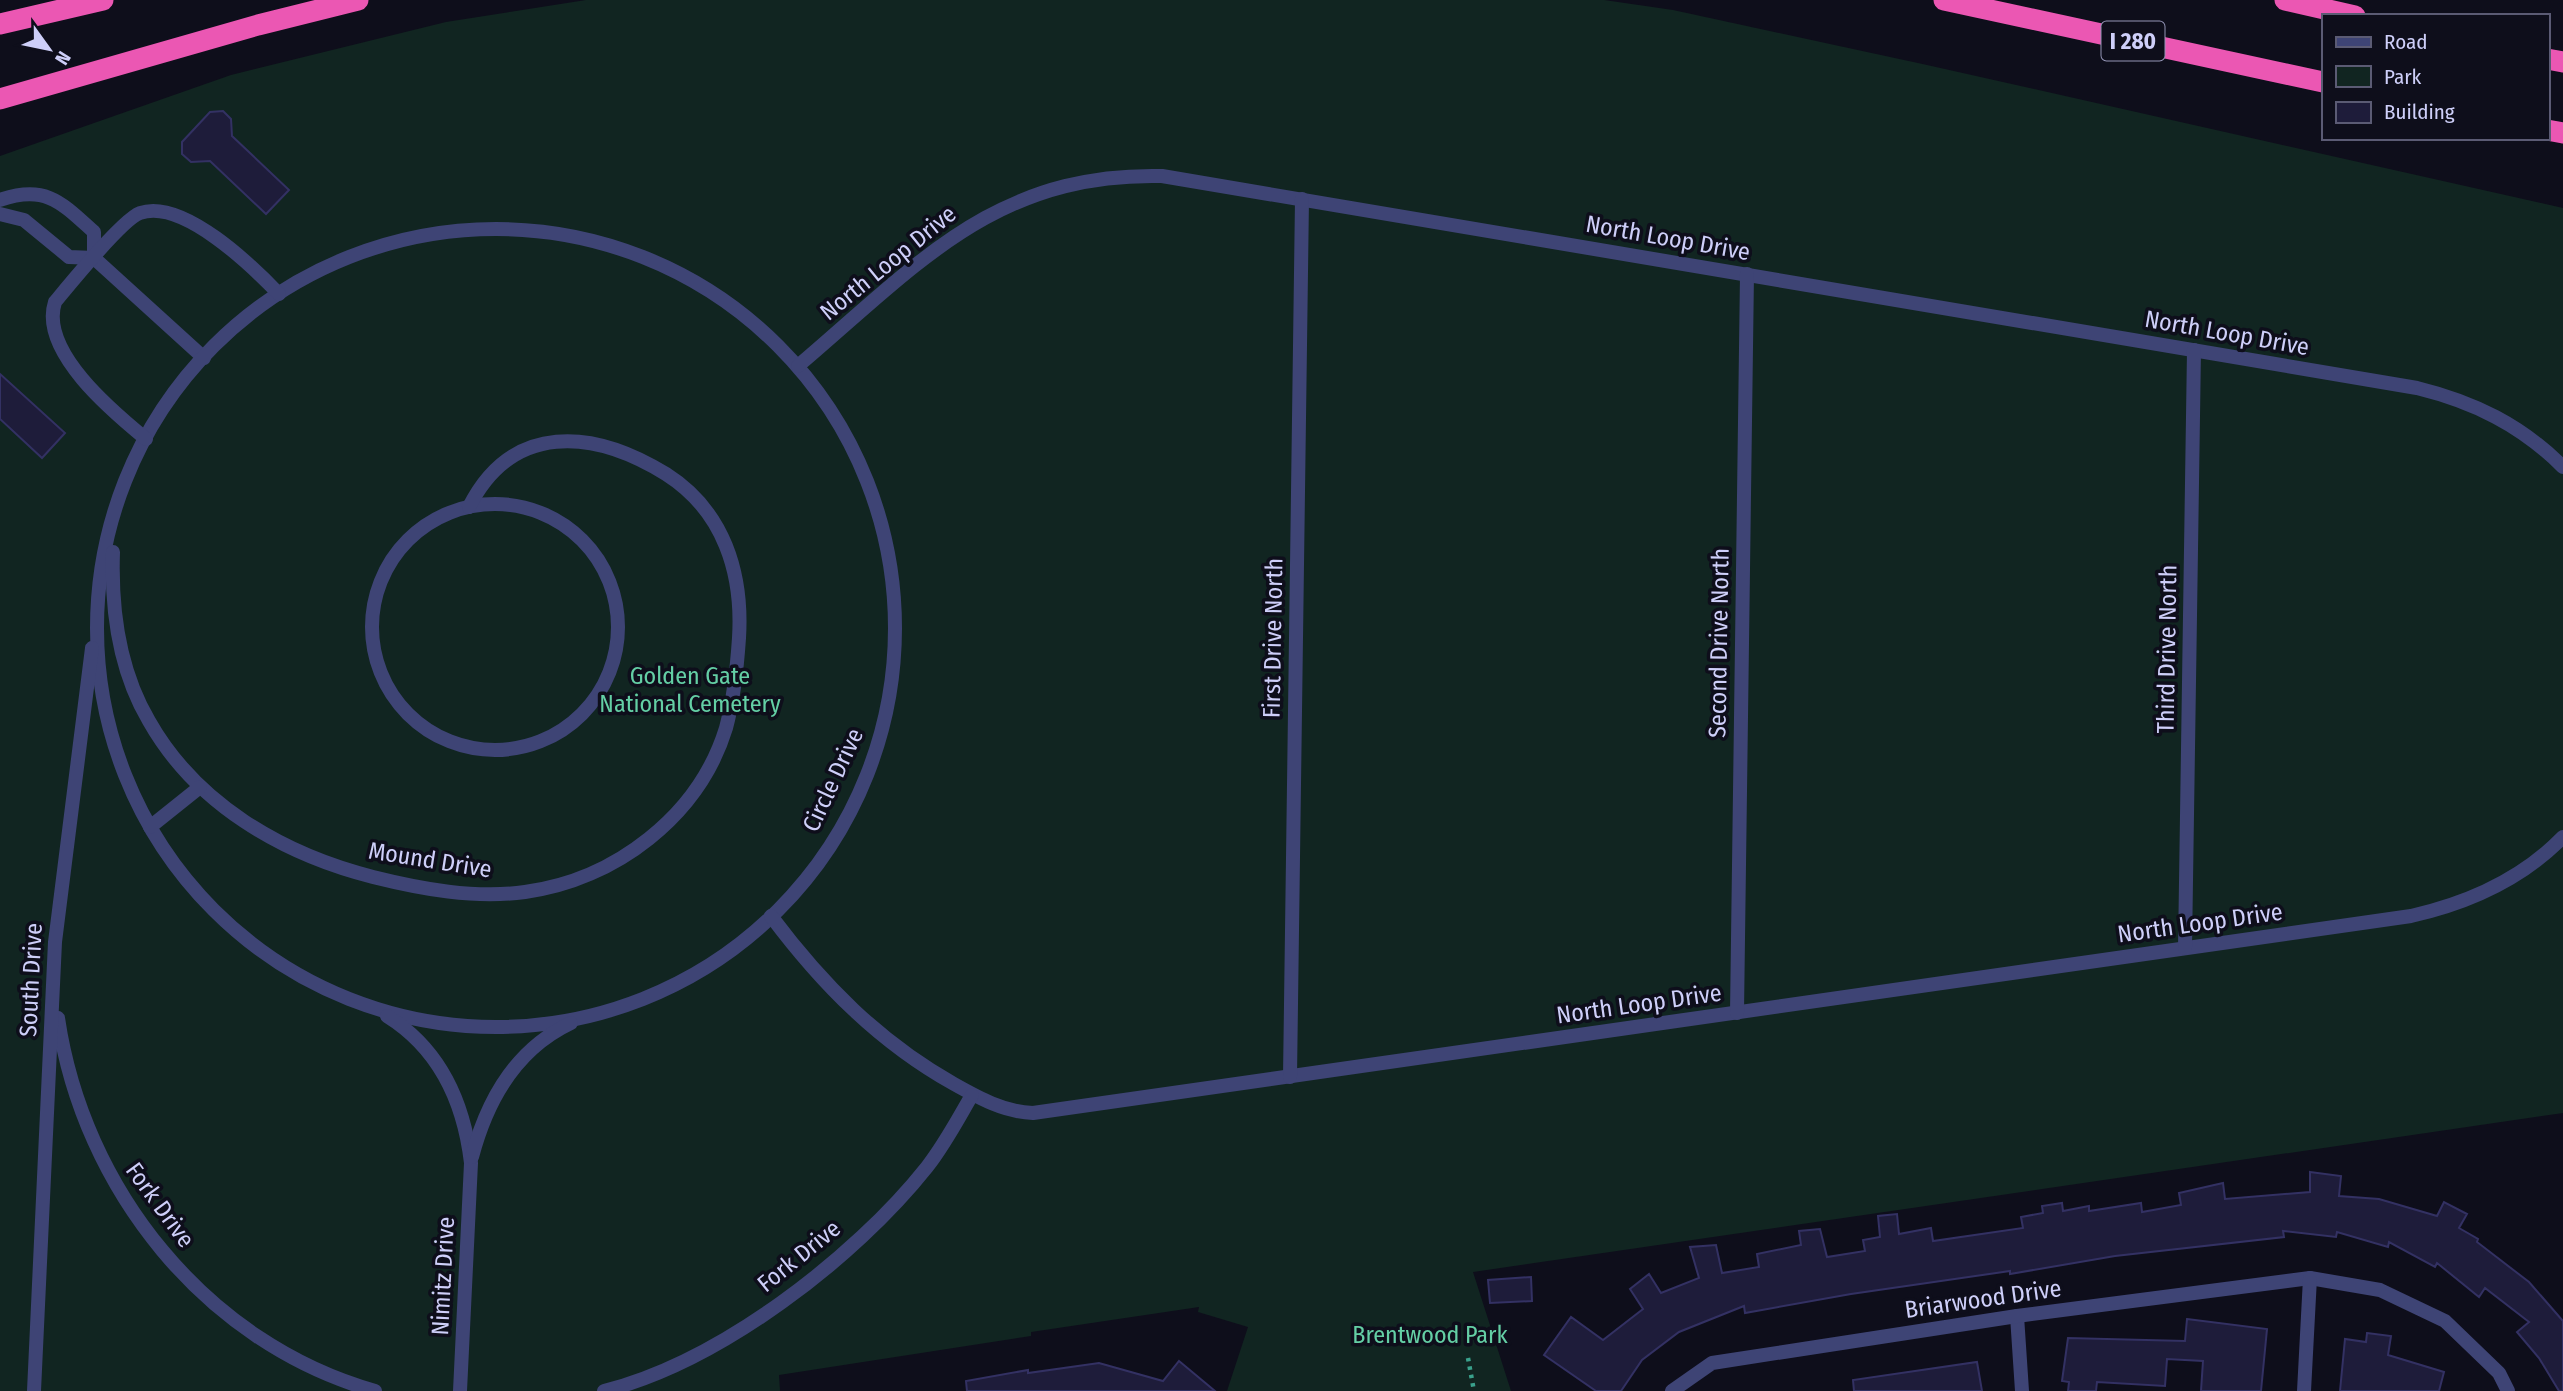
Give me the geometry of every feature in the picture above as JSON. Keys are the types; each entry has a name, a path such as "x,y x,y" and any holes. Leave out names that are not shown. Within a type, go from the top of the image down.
{"highway":[{"path":"0,24 103,0"},
{"path":"0,99 258,25 358,0"},
{"name":"I 280","path":"1944,0 2322,82"},
{"path":"2285,0 2346,14"}],"street":[{"name":"North Loop Drive","path":"798,366 954,235 992,212 1035,194 1078,182 1142,176 1203,181 2441,394 2465,402 2512,425 2563,467"},
{"path":"0,200 34,193 55,199 94,232 94,258"},
{"name":"First Drive North","path":"1290,1077 1301,199"},
{"path":"146,439 89,387 54,329 52,310 55,302 94,258 134,216 158,212 187,222 228,245 279,294"},
{"path":"0,214 24,220 69,257 94,258 204,358"},
{"name":"Circle Drive","path":"456,231 540,231 631,252 690,278 746,315 798,366 838,421 872,493 892,570 894,645 884,722 851,807 814,868 771,916 698,971 650,995 595,1014 543,1024 484,1027 421,1020 362,1004 288,969 243,937 184,877 150,827 124,771 107,713 98,637 102,574 115,513 146,439 171,398 204,358 240,323 279,294 332,265 396,242 456,231"},
{"name":"Second Drive North","path":"1737,1013 1747,274"},
{"name":"Third Drive North","path":"2185,948 2194,350"},
{"name":"Mound Drive","path":"115,513 114,603 125,667 153,728 170,753 200,787 248,824 314,858 388,880 479,894 536,890 589,875 627,855 673,816 699,782 718,748 729,714 736,676 740,620 738,583 729,548 710,516 686,489 648,464 603,448 562,440 531,445 504,460 484,481 469,507"},
{"path":"517,506 562,523 596,555 616,599 617,647 600,692 568,727 524,748 474,749 430,733 395,699 375,656 374,607 391,562 425,526 469,507 517,506"},
{"name":"South Drive","path":"34,1391 55,942 102,574"},
{"path":"150,827 200,787"},
{"name":"North Loop Drive","path":"771,916 811,968 857,1016 917,1062 972,1094 1011,1111 1033,1113 2411,916 2453,905 2517,875 2563,837"},
{"name":"Fork Drive","path":"55,942 57,1016 71,1084 96,1149 135,1216 180,1270 234,1318 313,1366 374,1391"},
{"name":"Nimitz Drive","path":"362,1004 398,1023 435,1058 458,1105 471,1163 460,1391"},
{"name":"Nimitz Drive","path":"471,1163 490,1106 519,1060 548,1035 595,1014"},
{"name":"Fork Drive","path":"604,1391 656,1375 697,1357 757,1319 813,1276 862,1234 914,1183 940,1149 972,1094"},
{"path":"2304,1391 2310,1278"},
{"name":"Briarwood Drive","path":"1672,1391 1712,1363 2017,1316 2310,1278 2380,1290 2445,1321 2499,1373 2508,1391"},
{"path":"2017,1316 2022,1391"}],"path":[{"path":"1468,1358 1474,1391"}],"green space":[{"name":"Golden Gate National Cemetery","path":"586,0 1604,0 1673,10 1927,65 2563,208 2563,1113 1473,1272 1511,1391 1227,1391 1248,1327 1198,1312 1199,1307 1031,1332 1031,1336 779,1375 780,1391 0,1391 0,156 231,75 446,22"}],"building":[{"path":"223,111 231,119 232,136 289,190 266,214 210,161 191,162 182,154 182,142 210,112"},
{"path":"0,374 65,433 42,458 0,419"},
{"path":"2310,1172 2341,1176 2339,1196 2379,1199 2437,1216 2444,1202 2467,1214 2459,1228 2478,1239 2477,1242 2529,1282 2563,1321 2563,1391 2559,1391 2539,1358 2517,1332 2529,1322 2485,1288 2479,1297 2437,1263 2435,1267 2389,1242 2388,1247 2337,1232 2336,1237 2283,1231 2284,1237 2115,1256 2010,1274 2010,1271 1851,1294 1745,1313 1744,1306 1679,1332 1642,1360 1621,1391 1596,1391 1544,1355 1571,1317 1603,1340 1643,1309 1630,1289 1649,1274 1661,1293 1699,1278 1690,1247 1716,1245 1722,1273 1759,1267 1757,1254 1801,1245 1799,1231 1820,1229 1827,1257 1865,1251 1863,1240 1880,1237 1878,1216 1897,1214 1899,1234 1931,1228 1933,1241 2023,1228 2021,1217 2043,1213 2042,1206 2062,1203 2063,1211 2089,1206 2089,1211 2141,1203 2142,1212 2181,1205 2179,1193 2223,1183 2225,1199 2310,1192"},
{"path":"1531,1277 1532,1301 1490,1303 1488,1280"},
{"path":"2187,1319 2267,1329 2261,1391 2201,1391 2203,1361 2167,1359 2165,1386 2097,1382 2096,1391 2068,1391 2069,1382 2062,1381 2068,1338 2185,1341"},
{"path":"2367,1333 2391,1336 2388,1355 2444,1372 2439,1391 2340,1391 2345,1339 2366,1342"},
{"path":"1179,1361 1215,1391 967,1391 966,1381 1028,1370 1028,1373 1099,1363 1163,1381"},
{"path":"1977,1362 1982,1391 1854,1391 1853,1380"}],"park label":[{"name":"Brentwood Park","path":"1430,1335"}]}
